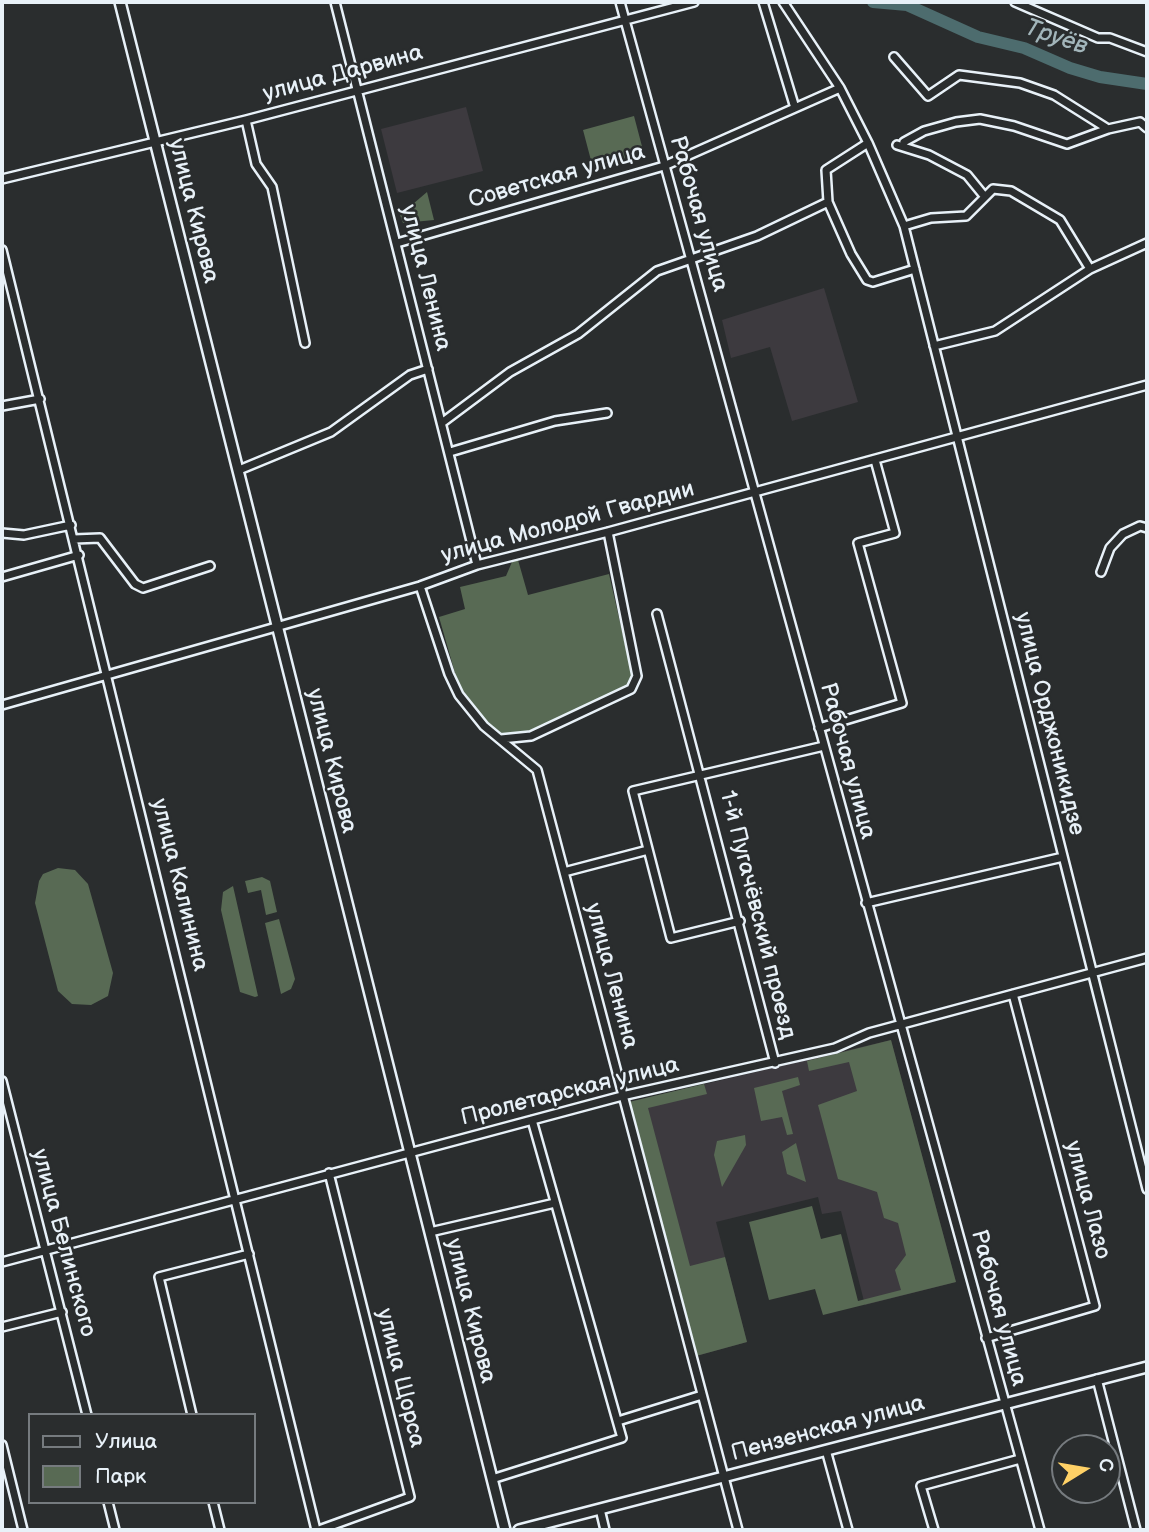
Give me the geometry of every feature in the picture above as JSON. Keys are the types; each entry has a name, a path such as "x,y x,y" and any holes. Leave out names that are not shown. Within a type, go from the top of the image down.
{"street":[{"name":"улица Кирова","path":"120,2 505,1530"},
{"name":"улица Ленина","path":"335,2 477,565"},
{"name":"Рабочая улица","path":"620,2 1040,1530"},
{"name":"улица Дарвина","path":"2,179 246,120 694,2"},
{"path":"763,2 795,108"},
{"name":"улица Орджоникидзе","path":"783,2 840,88 869,144 904,226 1147,1188"},
{"path":"1014,2 1098,38 1110,38 1147,52"},
{"path":"894,57 928,96 959,75 1020,83 1054,95 1108,129"},
{"name":"Советская улица","path":"397,243 664,166 840,88"},
{"path":"985,197 967,175 929,155 900,144 924,131 980,119 1014,126 1067,145 1108,129 1140,122 1147,128"},
{"path":"246,120 257,164 272,187 305,344"},
{"path":"869,144 831,163 826,170 828,202 851,254 867,280 873,282 915,269"},
{"path":"904,226 931,218 966,216 993,189 1011,191 1060,220 1090,269"},
{"path":"443,422 510,372 578,334 646,278 757,236 828,202"},
{"path":"934,346 995,331 1090,269 1147,243"},
{"name":"улица Калинина","path":"2,250 318,1530"},
{"path":"239,470 331,432 411,375 428,369"},
{"name":"улица Молодой Гвардии","path":"2,705 420,586 477,565 1147,386"},
{"path":"2,406 40,399"},
{"path":"450,452 555,421 607,413"},
{"path":"818,728 902,703 858,543 895,533 875,460"},
{"path":"2,533 24,535 71,525"},
{"path":"1101,572 1110,548 1123,534 1140,526 1147,528"},
{"path":"501,739 531,736 631,689 637,676 608,532"},
{"path":"75,539 100,538 135,584 142,588 210,566"},
{"path":"2,577 79,555"},
{"name":"улица Ленина","path":"420,586 449,674 460,695 484,726 537,770 738,1530"},
{"name":"1-й Пугачёвский проезд","path":"657,614 702,776 775,1063"},
{"name":"1-й Пугачёвский проезд","path":"702,776 824,746"},
{"path":"702,776 633,791 671,938 740,921"},
{"path":"564,872 648,850"},
{"path":"866,903 1063,857"},
{"name":"Пролетарская улица","path":"2,1262 622,1096 835,1048 869,1033 1147,958"},
{"name":"улица Лазо","path":"986,1338 1095,1306 1013,993"},
{"name":"улица Белинского","path":"2,1082 43,1253 62,1312 87,1413"},
{"path":"492,1479 622,1438 531,1120"},
{"name":"улица Щорса","path":"318,1530 410,1497 329,1174"},
{"path":"430,1232 555,1203"},
{"path":"192,1413 159,1277 249,1254"},
{"path":"2,1327 62,1312"},
{"name":"Пензенская улица","path":"519,1530 1147,1367"},
{"path":"1097,1379 1136,1530"},
{"path":"618,1421 702,1395"},
{"path":"2,1445 23,1530"},
{"path":"826,1450 848,1530"},
{"path":"934,1530 921,1486 1020,1459"},
{"path":"108,1504 115,1530"},
{"path":"213,1504 219,1530"},
{"path":"600,1509 605,1530"}],"shaded area":[{"path":"466,107 483,171 397,193 381,129"},
{"path":"824,288 858,402 792,421 770,347 731,358 722,320"},
{"path":"891,1040 956,1282 865,1305 841,1211 822,1214 818,1197 716,1222 747,1342 696,1356 629,1102"}],"green space":[{"path":"634,116 644,154 593,168 583,130"},
{"path":"427,192 434,220 403,223 400,215"},
{"path":"518,560 528,595 609,574 632,675 628,685 533,731 515,736 504,735 478,715 457,680 439,617 465,609 460,587 506,576 512,562"},
{"path":"58,868 75,870 88,884 113,973 108,996 91,1005 72,1004 58,991 35,903 43,874"},
{"path":"262,877 270,881 277,912 266,915 261,890 248,893 245,881"},
{"path":"233,886 258,996 255,997 240,992 221,910 223,892"},
{"path":"279,919 295,979 291,989 281,994 265,923"},
{"path":"891,1040 956,1282 823,1315 815,1289 769,1300 749,1222 812,1206 821,1239 841,1234 858,1301 901,1290 895,1270 906,1255 898,1223 884,1218 877,1192 838,1179 818,1105 857,1091 849,1062 809,1071 807,1061"},
{"path":"798,1077 800,1085 782,1091 793,1134 787,1135 782,1117 761,1121 754,1088"},
{"path":"704,1084 707,1094 648,1108 690,1266 725,1257 747,1342 696,1356 629,1102"},
{"path":"745,1135 746,1145 722,1187 714,1155 717,1141"},
{"path":"796,1143 806,1182 787,1174 782,1152"}],"waterway":[{"name":"Труёв","path":"873,2 907,5 978,37 1024,48 1070,68 1100,77 1147,84"}]}
